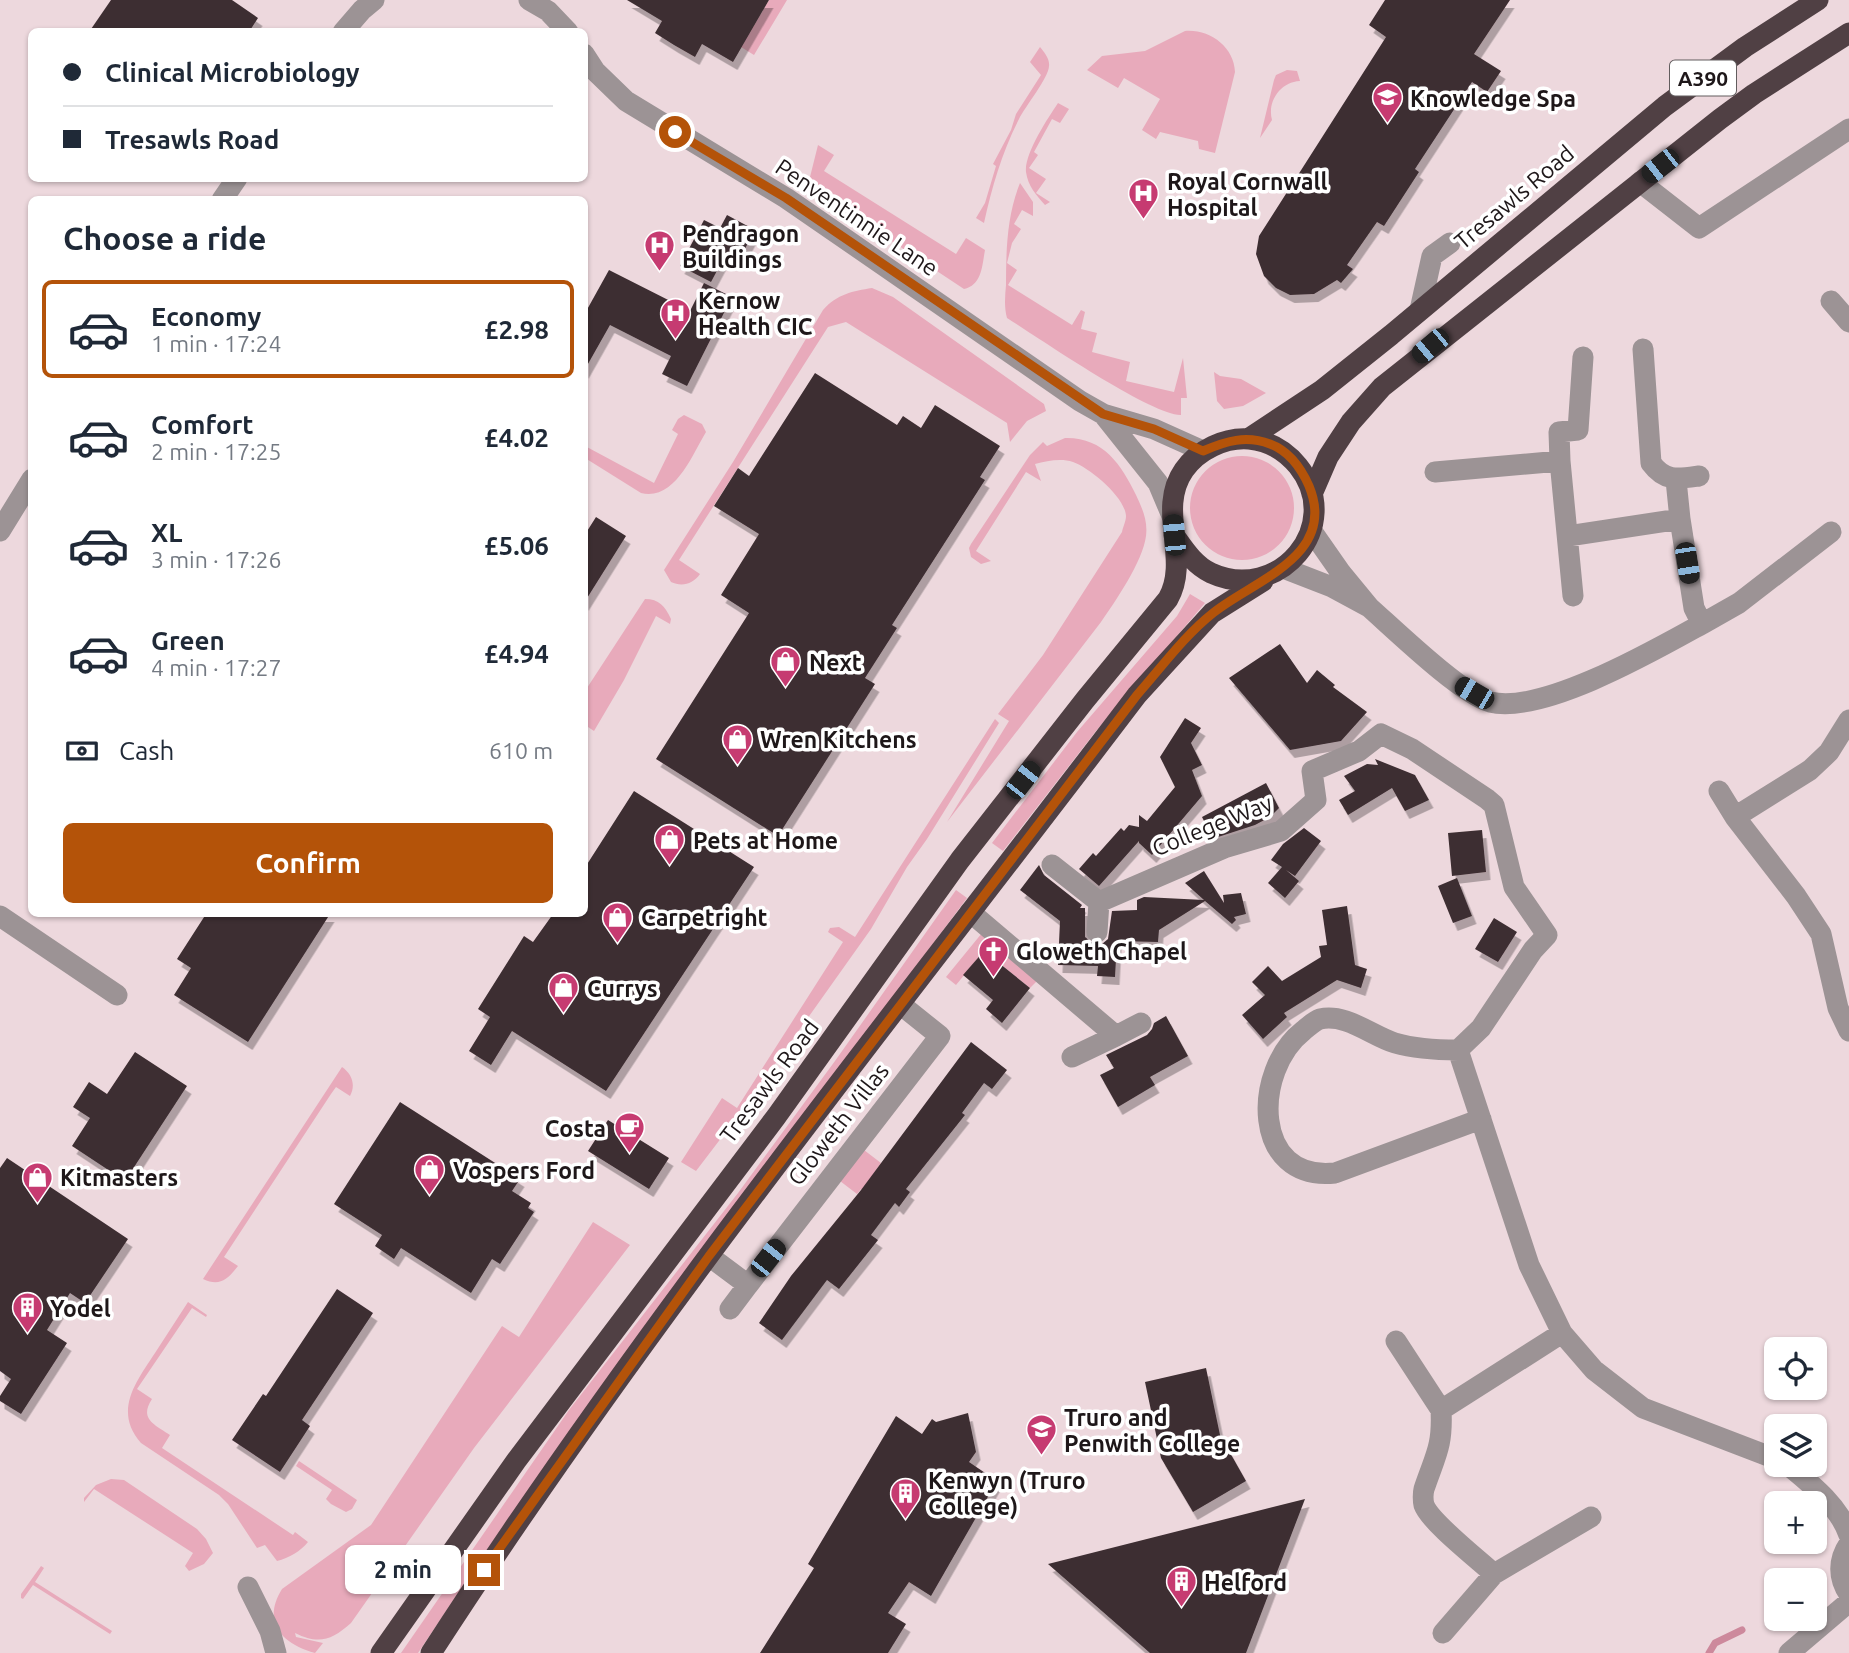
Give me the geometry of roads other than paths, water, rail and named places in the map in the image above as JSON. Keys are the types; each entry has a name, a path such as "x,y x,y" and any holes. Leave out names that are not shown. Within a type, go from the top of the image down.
{"highway":[{"name":"Tresawls Road","path":"1248,439 1322,390 1665,106 1745,47 1818,0"},
{"name":"A390","path":"1312,494 1328,457 1351,422 1382,387 1754,94 1849,33"},
{"name":"A390","path":"431,1653 539,1491 709,1256 1137,695 1212,613 1292,562 1303,547 1311,530 1314,506 1312,494 1304,473 1287,453 1270,444 1248,439 1233,440 1203,451"},
{"path":"1203,451 1184,470 1174,493 1173,526 1190,558 1209,572 1231,580 1254,580 1280,570"},
{"name":"Tresawls Road","path":"378,1652 516,1461 826,1049 960,860 1085,700 1163,606 1174,589 1178,568 1173,526"}],"street":[{"path":"346,28 374,0"},
{"path":"529,0 552,6 566,28"},
{"name":"Penventinnie Lane","path":"588,68 626,101 652,119 786,198 1103,414 1158,483 1173,526"},
{"path":"1640,182 1699,228 1849,129"},
{"path":"1420,310 1432,256 1450,243"},
{"path":"1830,301 1849,322"},
{"path":"1643,348 1651,463 1664,476 1676,480 1699,476"},
{"path":"1573,596 1559,432 1577,430 1583,357"},
{"name":"Penventinnie Lane","path":"1103,414 1154,429 1203,451"},
{"path":"1435,472 1560,461"},
{"path":"1676,480 1694,608 1702,624"},
{"path":"0,531 28,486"},
{"path":"1569,536 1680,519"},
{"path":"1311,530 1369,607 1459,685 1489,702 1520,704 1556,695 1702,624 1739,603 1832,532"},
{"path":"1280,570 1332,587 1369,607"},
{"path":"1735,817 1810,769 1829,752 1849,720"},
{"name":"College Way","path":"1099,902 1224,848 1281,831 1316,800 1312,771 1359,751 1381,734 1412,749 1494,805 1514,887 1547,935 1533,950 1481,1028 1458,1050"},
{"path":"1719,791 1821,934 1838,1008 1849,1031"},
{"path":"1052,865 1099,902 1097,932"},
{"path":"970,912 1115,1035"},
{"path":"4,919 117,995"},
{"name":"Gloweth Villas","path":"730,1308 940,1036 900,1004"},
{"path":"1481,1119 1335,1173 1318,1175 1301,1171 1281,1156 1269,1131 1269,1097 1276,1065 1296,1037 1318,1020 1336,1018 1395,1042 1431,1049 1458,1050 1481,1119 1529,1265 1562,1333 1594,1370 1643,1408 1764,1454"},
{"path":"1072,1057 1141,1023"},
{"path":"709,1256 748,1284"},
{"path":"1441,1410 1562,1333"},
{"path":"1395,1341 1441,1410 1442,1433 1438,1455 1423,1491 1424,1504 1432,1516 1494,1574"},
{"path":"1802,1477 1845,1523 1849,1535"},
{"path":"1443,1633 1494,1574 1591,1517"},
{"path":"1849,1544 1840,1564 1841,1576 1849,1594"},
{"path":"248,1587 270,1631 290,1653"},
{"path":"1789,1653 1849,1602"},
{"path":"270,1631 276,1653"}],"waterway":[{"path":"1709,1653 1715,1643 1742,1630"}],"place":[{"name":"Knowledge Spa","path":"1387,125"},
{"name":"Royal Cornwall Hospital","path":"1144,221"},
{"name":"Pendragon Buildings","path":"659,273"},
{"name":"Kernow Health CIC","path":"675,340"},
{"name":"Next","path":"786,689"},
{"name":"Wren Kitchens","path":"737,766"},
{"name":"Pets at Home","path":"670,867"},
{"name":"Carpetright","path":"618,944"},
{"name":"Gloweth Chapel","path":"993,978"},
{"name":"Currys","path":"564,1015"},
{"name":"Costa","path":"629,1155"},
{"name":"Vospers Ford","path":"430,1197"},
{"name":"Kitmasters","path":"37,1204"},
{"name":"Yodel","path":"27,1335"},
{"name":"Truro and Penwith College","path":"1041,1457"},
{"name":"Kenwyn (Truro College)","path":"905,1520"},
{"name":"Helford","path":"1181,1609"}]}
